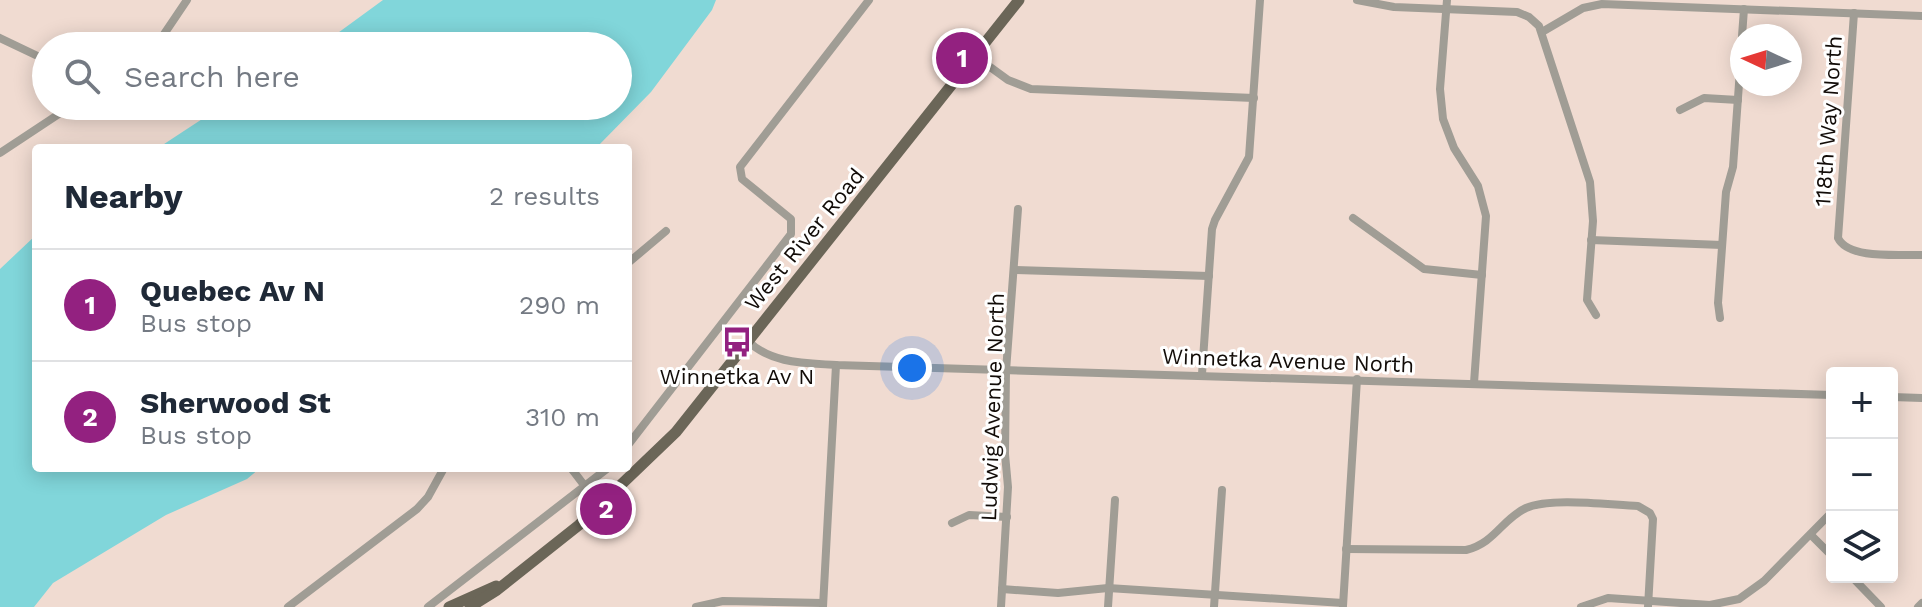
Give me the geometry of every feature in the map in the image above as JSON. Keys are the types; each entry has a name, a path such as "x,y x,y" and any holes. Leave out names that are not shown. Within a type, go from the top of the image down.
{"main road":[{"name":"West River Road","path":"470,607 570,532 638,471 684,423 1019,0"},
{"name":"West River Road","path":"449,607 492,586 501,586"}],"street":[{"path":"165,32 187,0"},
{"name":"West River Road","path":"632,440 786,242 793,229 788,215 749,185 740,173 746,156 869,0"},
{"path":"1202,374 1215,220 1249,157 1260,0"},
{"path":"1357,0 1382,6 1447,4 1517,12 1535,21 1542,32 1590,182 1593,201 1587,300 1596,315"},
{"path":"1447,4 1441,105 1447,134 1483,200 1486,231 1474,383"},
{"path":"1542,32 1595,4 1922,16"},
{"path":"1743,24 1744,9"},
{"name":"118th Way North","path":"1854,13 1838,232 1842,245 1855,253 1922,255"},
{"path":"0,38 32,53"},
{"path":"975,56 1008,80 1031,89 1254,98"},
{"path":"1720,318 1726,192 1733,167 1738,96"},
{"path":"1680,110 1704,98 1738,100"},
{"path":"0,153 50,120"},
{"name":"Ludwig Avenue North","path":"1001,607 1007,517 1006,371 1018,209"},
{"path":"1353,218 1424,269 1482,275"},
{"path":"632,260 666,231"},
{"path":"1591,240 1722,245"},
{"path":"1014,270 1209,276"},
{"name":"Winnetka Avenue North","path":"748,341 760,351 778,358 836,365 1826,395"},
{"path":"697,607 723,601 823,605 836,365"},
{"path":"1002,589 1058,593 1108,588 1343,605 1357,379"},
{"path":"1898,397 1922,398"},
{"path":"288,607 417,509 428,497 442,472"},
{"path":"574,472 584,485"},
{"path":"428,607 602,472"},
{"path":"1214,607 1222,490"},
{"path":"1108,607 1115,500"},
{"path":"1346,549 1466,550 1489,540 1526,508 1538,504 1644,508 1650,513 1654,527 1648,604"},
{"path":"952,523 969,515 1007,517"},
{"path":"1496,517 1504,525"},
{"path":"1581,607 1608,598 1648,604 1717,606 1739,599 1752,591 1826,519"},
{"path":"1811,535 1826,550"},
{"path":"1858,583 1881,607"},
{"path":"1918,607 1922,603"}],"water":[{"path":"383,0 716,0 712,10 651,92 632,111 632,32 339,32"},
{"path":"201,120 624,120 600,144 164,144"},
{"path":"32,239 32,472 255,472 247,479 166,515 53,583 34,607 0,607 0,269"}],"place":[{"name":"Quebec Av N","path":"962,58"},
{"name":"Winnetka Av N","path":"737,342"},
{"name":"Sherwood St","path":"606,509"}]}
